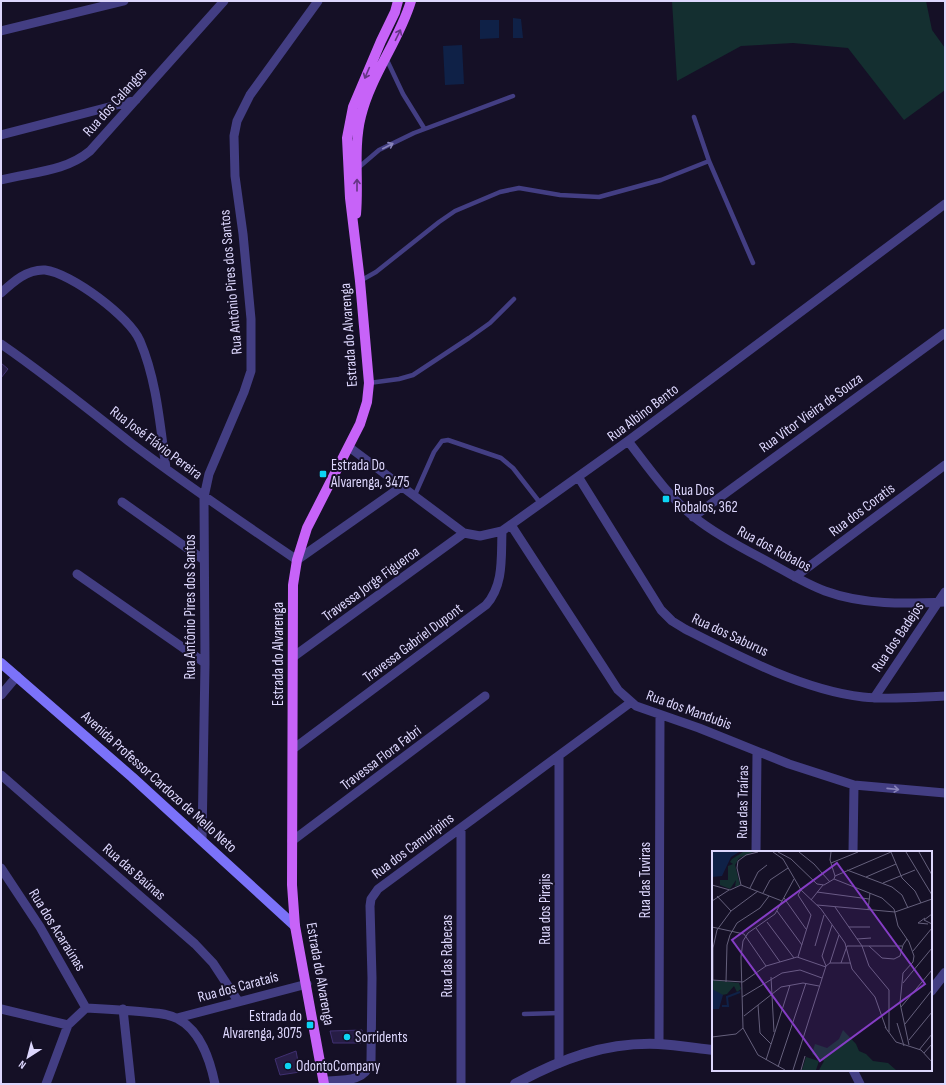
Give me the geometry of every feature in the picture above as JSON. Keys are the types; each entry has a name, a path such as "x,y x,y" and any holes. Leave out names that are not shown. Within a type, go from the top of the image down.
{"main road":[{"name":"Estrada do Alvarenga","path":"324,1083 307,984 295,926 292,841 293,585 297,560 317,506 349,447 360,424 367,402 369,383 360,281 354,238 347,138 349,121 353,107 395,12 398,1"},
{"name":"Estrada do Alvarenga","path":"354,238 360,117 368,95 400,31 411,1"},
{"name":"Avenida Professor Cardozo de Mello Neto","path":"1,663 202,841 295,926"}],"street":[{"path":"1,31 124,1"},
{"name":"Rua dos Calangos","path":"1,180 73,164 90,152 224,1"},
{"name":"Rua Antônio Pires dos Santos","path":"202,841 205,663 204,497 209,474 244,392 251,371 253,346 243,234 235,176 234,136 237,121 250,95 318,1"},
{"path":"1,135 136,100"},
{"name":"Rua Albino Bento","path":"349,447 464,533 480,536 502,531 541,505 628,442 945,204"},
{"path":"1,293 22,276 44,270 74,281 123,316 140,339 146,357 156,396 166,468"},
{"name":"Rua Vitor Vieira de Souza","path":"693,517 945,332"},
{"name":"Rua José Flávio Pereira","path":"1,344 49,378 204,497 297,560"},
{"name":"Rua dos Robalos","path":"628,442 673,496 693,517 742,548 795,577 826,591 880,603 941,602"},
{"name":"Rua dos Coratis","path":"795,577 945,466"},
{"name":"Rua dos Saburus","path":"579,478 661,610 672,622 706,640 790,678 828,690 874,698 945,696"},
{"path":"297,560 401,487"},
{"path":"122,502 204,560"},
{"name":"Rua dos Mandubis","path":"511,525 618,690 630,703 660,716 699,728 789,764 854,785 945,793"},
{"name":"Travessa Gabriel Dupont","path":"293,749 486,605 495,593 500,579 502,531"},
{"name":"Travessa Jorge Figueroa","path":"293,657 464,533"},
{"path":"77,574 205,663"},
{"name":"Rua dos Badejos","path":"874,698 941,602 945,592"},
{"path":"1,695 17,676"},
{"name":"Travessa Flora Fabri","path":"292,841 485,696"},
{"name":"Rua dos Camuripins","path":"324,1083 356,1079 362,1076 369,1068 371,1061 371,899 378,889 630,703"},
{"name":"Rua das Tuviras","path":"659,1044 660,716"},
{"name":"Rua das Traíras","path":"756,851 757,752"},
{"name":"Rua dos Pirajis","path":"558,1063 559,756"},
{"name":"Rua das Baúnas","path":"1,775 195,944 213,963 238,1002"},
{"path":"853,851 854,785"},
{"name":"Rua das Rabecas","path":"461,828 461,1084"},
{"name":"Rua dos Acaraúnas","path":"1,868 40,927 86,1008"},
{"path":"932,990 945,973"},
{"name":"Rua dos Carataís","path":"177,1018 307,984"},
{"path":"46,1084 68,1025 86,1008 123,1010 166,1015 177,1018 195,1034 204,1049 215,1084"},
{"path":"1,1010 68,1025"},
{"path":"123,1010 131,1084"},
{"path":"515,1084 584,1052 629,1044 659,1044 712,1050"},
{"path":"854,1071 860,1084"}],"lane":[{"path":"386,58 403,94 424,128"},
{"path":"357,169 379,150 424,128 513,96"},
{"path":"694,117 710,161 753,263"},
{"path":"360,281 376,272 439,222 456,211 500,192 519,188 560,195 599,197 661,180 710,161"},
{"path":"369,383 406,378 413,375 469,338 490,322 514,300"},
{"path":"414,497 434,452 442,441 448,440 501,458 513,468 541,505"},
{"path":"524,1014 559,1013"}],"green space":[{"path":"672,1 926,1 932,30 945,48 945,90 904,120 848,48 793,43 741,46 677,81"}],"water":[{"path":"513,18 521,19 523,38 513,38"},
{"path":"480,20 499,20 499,38 480,39"},
{"path":"462,45 464,84 445,85 443,46"}],"building":[{"path":"1,363 8,369 1,378"},
{"name":"Sorridents","path":"362,1030 361,1043 333,1043 330,1031"},
{"name":"OdontoCompany","path":"296,1051 300,1072 280,1075 275,1059"}],"place":[{"name":"Estrada Do Alvarenga, 3475","path":"323,474"},
{"name":"Rua Dos Robalos, 362","path":"666,499"},
{"name":"Estrada do Alvarenga, 3075","path":"310,1025"},
{"name":"Sorridents","path":"347,1037"},
{"name":"OdontoCompany","path":"288,1066"}]}
